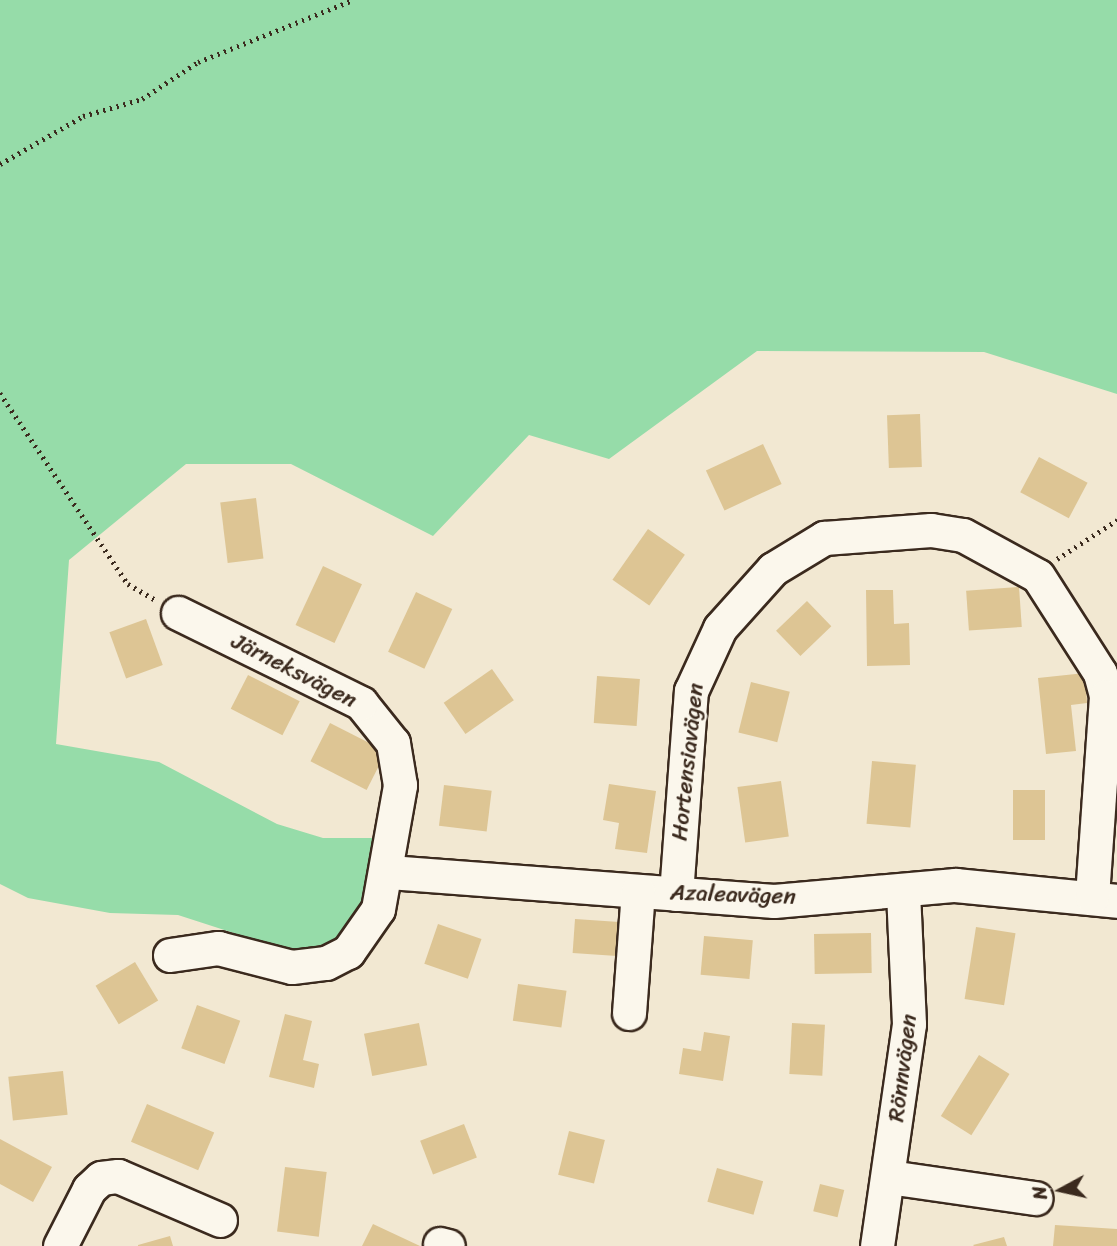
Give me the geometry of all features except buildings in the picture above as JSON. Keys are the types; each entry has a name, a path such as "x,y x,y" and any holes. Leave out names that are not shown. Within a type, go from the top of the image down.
{"street":[{"name":"Hortensiavägen","path":"676,894 691,691 720,628 773,569 824,538 932,530 963,535 1038,576 1083,639 1106,696 1105,899"},
{"name":"Järneksvägen","path":"170,956 218,948 292,967 326,963 364,936 389,872 400,785 393,743 382,723 330,686 178,613"},
{"name":"Azaleavägen","path":"389,872 774,901 955,885 1105,899"},
{"name":"Rönnvägen","path":"877,1246 889,1177 911,987 903,890"},
{"path":"629,1013 638,891"},
{"path":"60,1246 89,1189 101,1178 118,1176 220,1220"},
{"path":"889,1177 1035,1199"}],"path":[{"path":"0,164 83,116 142,99 198,62 353,0"},
{"path":"0,394 128,584 178,613"},
{"path":"1038,576 1117,520"}],"green space":[{"path":"0,0 1117,0 1117,394 984,352 757,351 609,459 529,435 433,536 291,464 186,464 69,560 56,744 159,762 277,824 323,838 375,838 377,852 357,920 323,948 292,952 178,915 110,913 28,898 0,884"}]}
